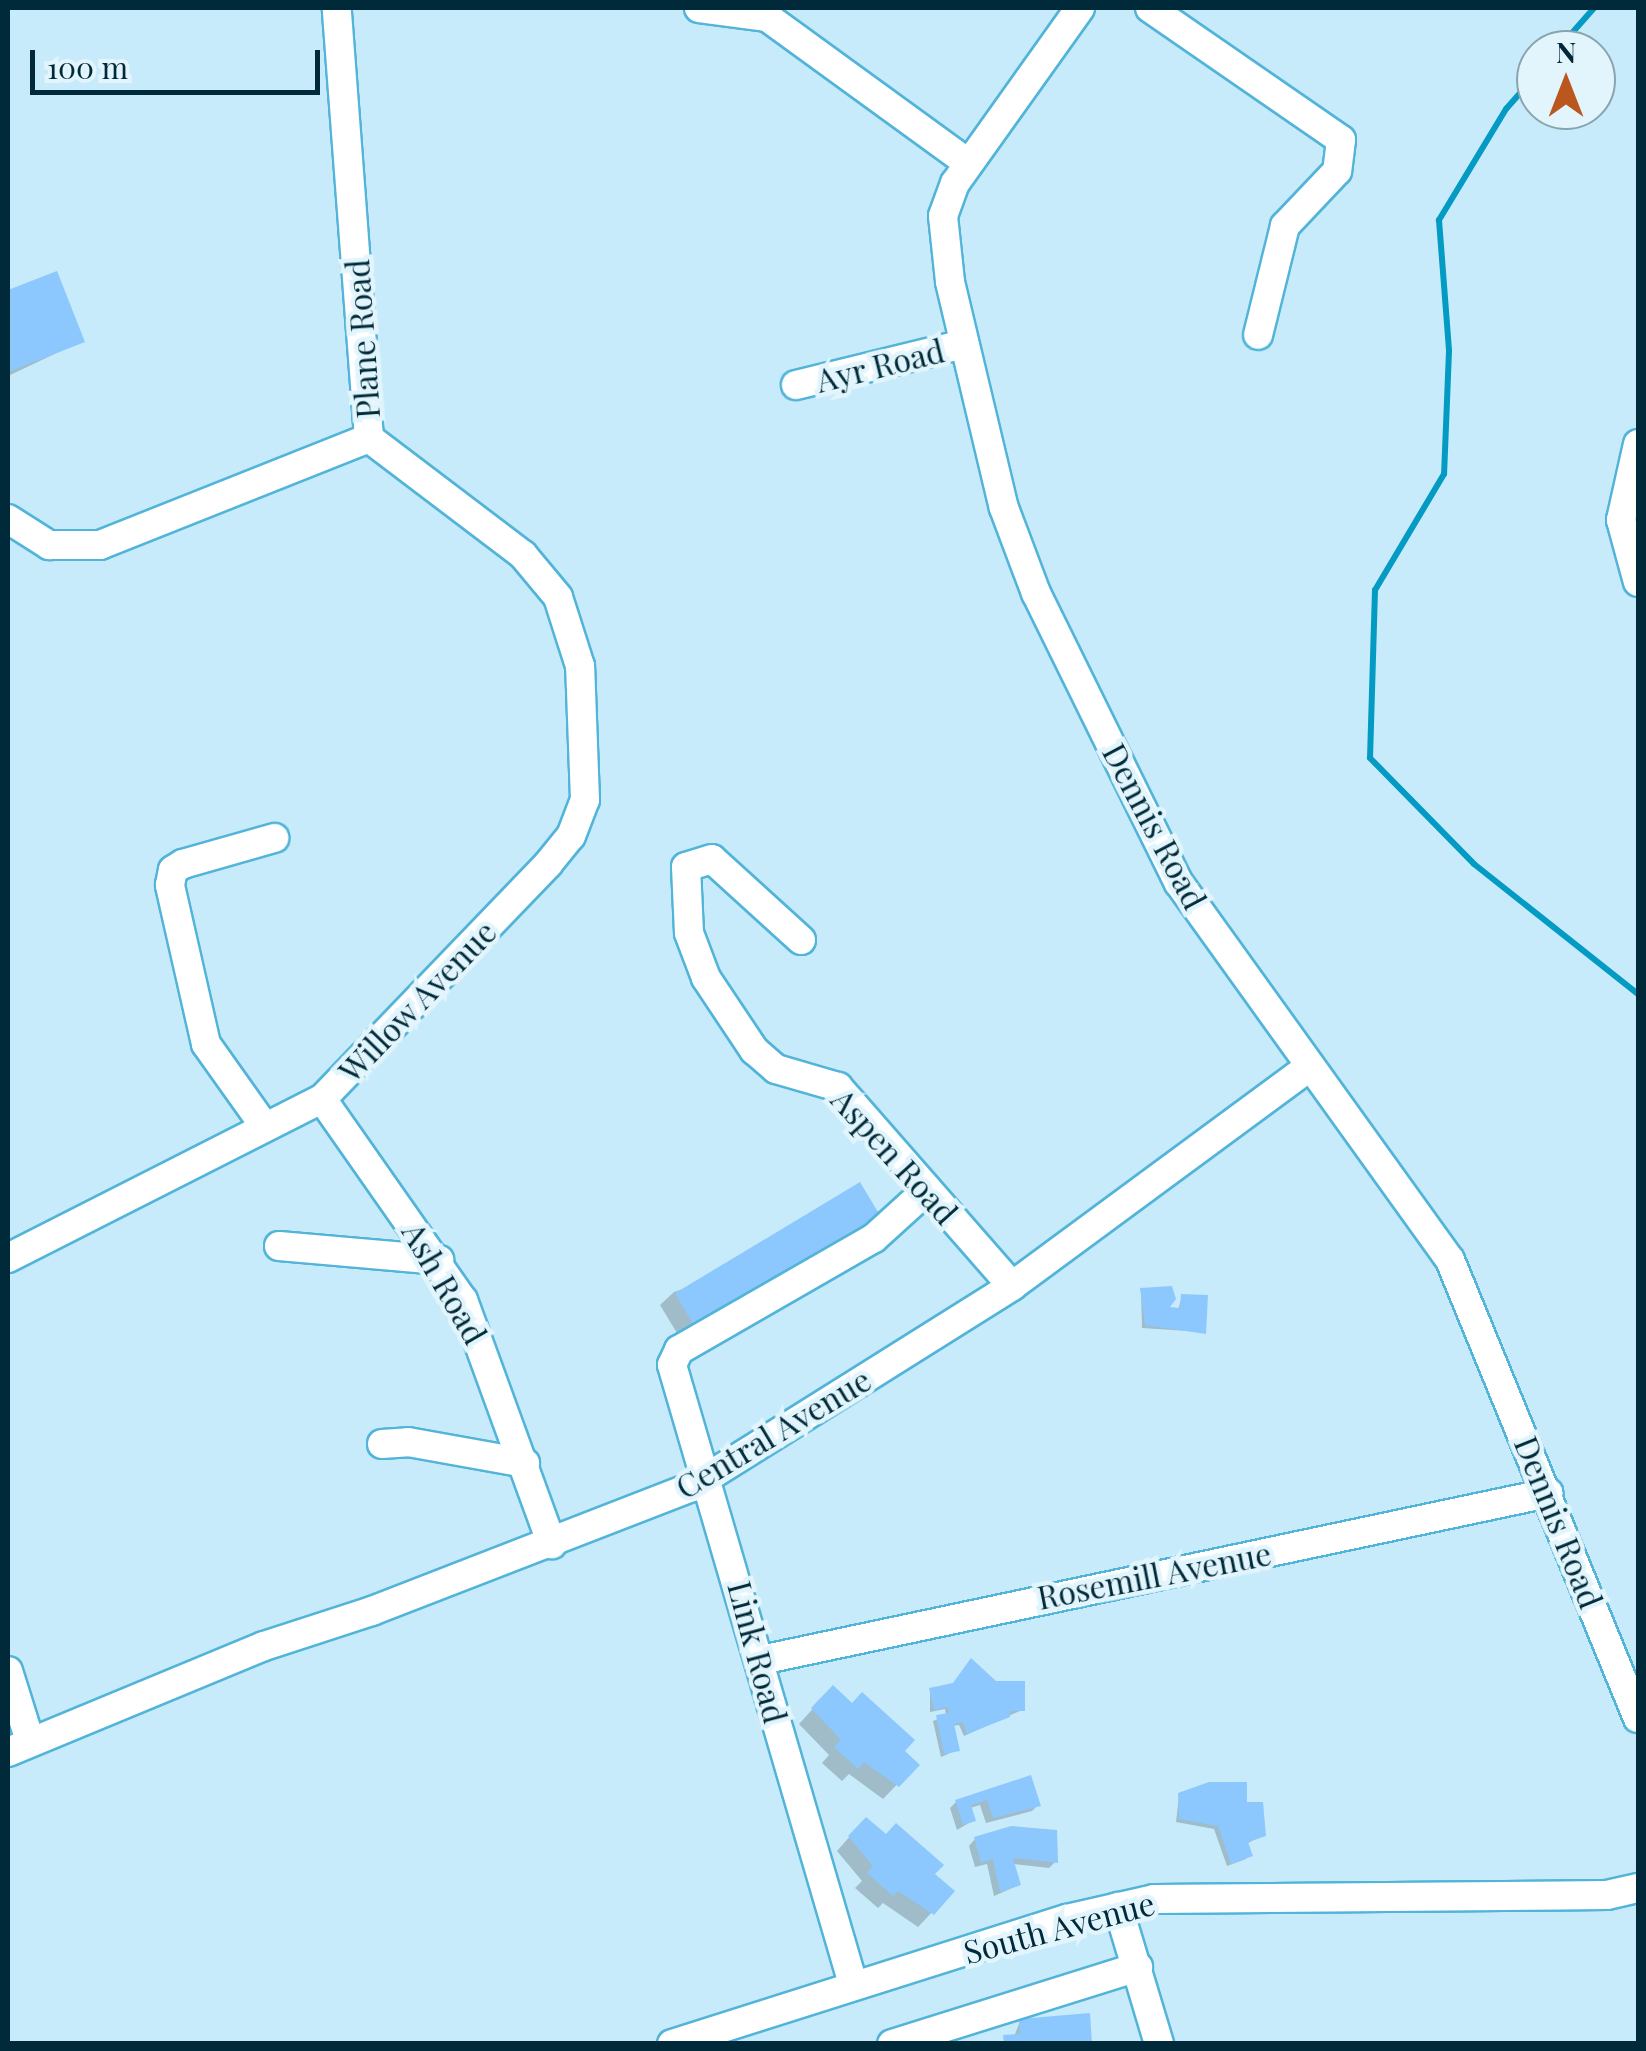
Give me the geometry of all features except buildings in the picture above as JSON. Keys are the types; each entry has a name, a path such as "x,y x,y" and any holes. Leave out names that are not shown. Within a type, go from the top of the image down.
{"street":[{"name":"Plane Road","path":"337,8 369,438 523,555 558,597 576,637"},
{"path":"699,8 768,17 968,163"},
{"name":"Dennis Road","path":"1080,8 968,163 943,216 964,344 1004,508 1044,610 1178,883 1450,1260 1638,1718"},
{"path":"1150,8 1341,140 1337,171 1285,226 1258,336"},
{"name":"Ayr Road","path":"796,385 964,344"},
{"path":"8,519 49,545 100,545 369,438"},
{"path":"1638,444 1621,520 1638,582"},
{"name":"Willow Avenue","path":"8,1258 322,1099 570,836 585,800 576,637"},
{"path":"265,1127 206,1044 170,885 173,870 183,864 274,838"},
{"name":"Aspen Road","path":"801,940 733,872 703,857 686,866 689,933 706,978 754,1050 776,1069 838,1087 1012,1286"},
{"name":"Central Avenue","path":"19,1746 264,1646 552,1544 710,1476 1012,1286 1310,1066"},
{"name":"Ash Road","path":"322,1099 439,1260 483,1346 552,1544"},
{"name":"Link Road","path":"853,1984 710,1476 672,1364 679,1350 874,1238 927,1190"},
{"path":"279,1246 439,1260"},
{"path":"382,1444 408,1442 525,1462"},
{"name":"Rosemill Avenue","path":"761,1660 1548,1493"},
{"path":"8,1671 19,1746"},
{"name":"South Avenue","path":"672,2044 853,1984 1118,1906 1176,1896 1608,1895 1638,1888"},
{"path":"1118,1906 1159,2044"},
{"path":"892,2044 1138,1967"}],"waterway":[{"path":"1575,30 1594,8"},
{"path":"1516,98 1439,220 1449,351 1444,474 1375,590 1370,758 1474,864 1638,994"}]}
